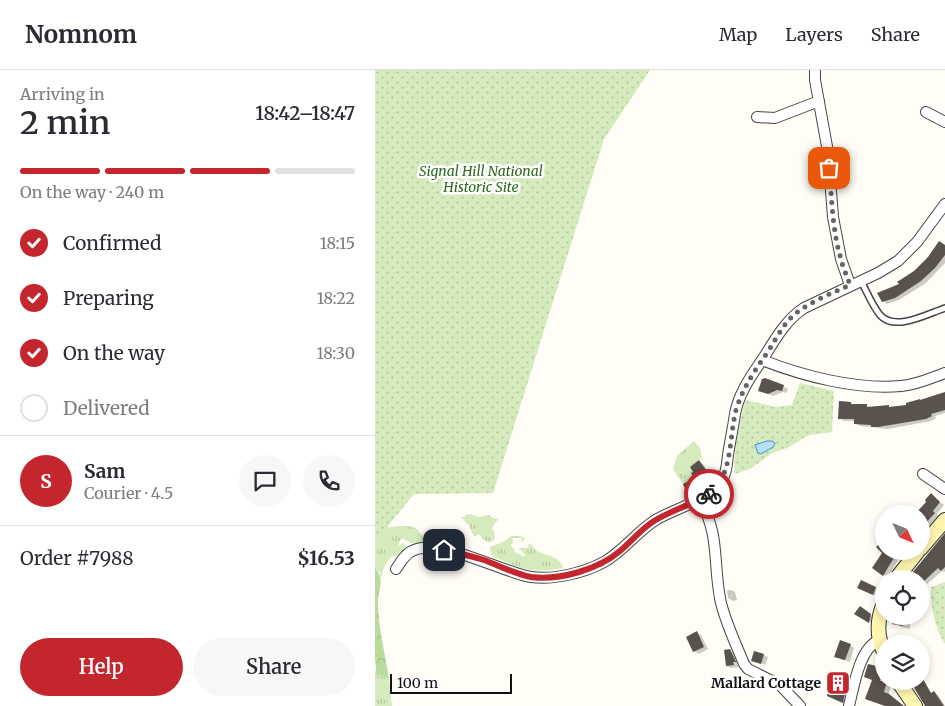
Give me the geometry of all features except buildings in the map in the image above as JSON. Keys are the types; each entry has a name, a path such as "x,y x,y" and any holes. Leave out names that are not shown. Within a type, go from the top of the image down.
{"street":[{"path":"815,70 828,152 833,217 841,258 850,285"},
{"path":"757,117 775,118 819,101"},
{"path":"926,112 945,122"},
{"path":"396,570 411,552 427,548 470,556 531,577 575,573 594,567 611,557 651,523 665,514 699,499 718,486 724,477 739,400 750,378 783,327 795,314 813,303 878,273 898,261 917,242 945,204"},
{"path":"762,360 802,374 845,383 869,385 906,386 945,373"},
{"path":"923,474 945,489"},
{"path":"699,499 707,512 713,530 718,588 723,609 744,664 748,669 781,685 800,706"},
{"path":"930,538 945,520"},
{"path":"903,570 911,560"},
{"path":"849,706 864,654 870,645 875,645"},
{"path":"904,690 915,706"}],"lane":[{"path":"860,281 880,315 890,322 902,322 945,308"}],"green space":[{"name":"Signal Hill National Historic Site","path":"375,70 650,70 604,139 493,493 414,494 375,542"},
{"path":"800,383 834,391 832,432 809,435 787,448 772,453 750,469 735,474 737,437 746,400 775,407 792,405"},
{"path":"694,441 700,448 702,458 690,467 694,478 690,482 683,484 673,469 677,456"},
{"path":"471,514 479,517 489,515 499,519 492,528 495,538 493,541 484,540 479,534 474,537 469,526 461,517"},
{"path":"375,524 387,527 413,527 418,530 428,544 411,543 402,538 399,546 403,543 406,548 396,557 392,556 390,558 383,569 381,578 380,573 375,568"},
{"path":"511,536 525,538 522,543 521,538 512,538 513,543 510,545 515,550 514,556 515,552 524,557 525,554 518,548 530,548 527,547 530,543 538,551 559,561 563,568 552,570 525,569 491,555 490,547 505,541"},
{"path":"375,568 381,580 378,611 389,679 379,675 375,676"},
{"path":"945,582 945,644 941,638 932,609 931,587"},
{"path":"379,675 389,679 392,706 375,706 375,676"}],"water":[{"path":"767,441 775,443 773,447 761,454 758,453 755,445"}],"way so far":[{"path":"709,494 724,477 739,400 753,373 783,327 789,319 804,308 850,285 838,245 833,217 829,168"}],"place":[{"name":"Mallard Cottage","path":"838,683"}],"route":[{"path":"444,550 483,560 531,577 575,573 594,567 619,552 651,523 665,514 709,494"}]}
